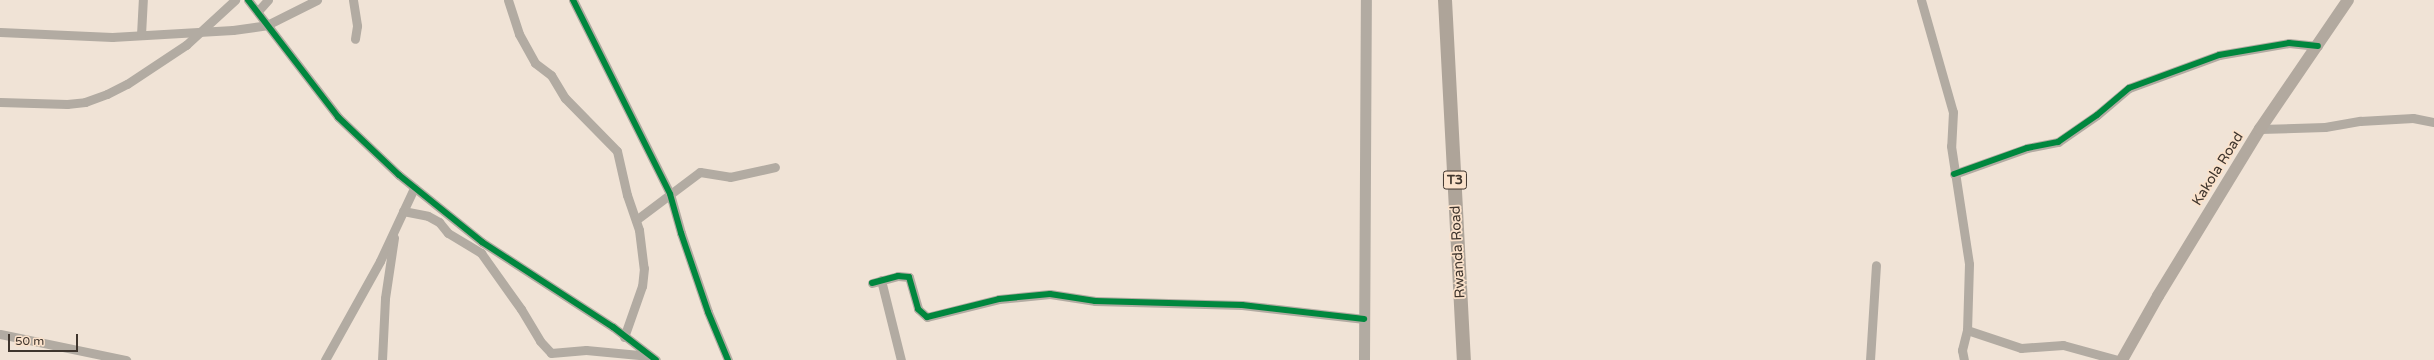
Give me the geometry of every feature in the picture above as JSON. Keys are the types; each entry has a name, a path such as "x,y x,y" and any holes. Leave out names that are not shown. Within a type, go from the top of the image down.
{"highway":[{"name":"Rwanda Road","path":"1445,0 1464,360"}],"main road":[{"name":"Kakola Road","path":"2122,360 2158,296 2260,130 2348,0"}],"street":[{"path":"141,35 143,0"},
{"path":"0,102 39,104 85,102 127,84 202,32 235,0"},
{"path":"248,0 258,11 267,25 338,117 414,188 482,242 654,358"},
{"path":"258,11 268,0"},
{"path":"0,32 112,37 202,32 267,25 317,0"},
{"path":"353,0 358,26 355,39"},
{"path":"508,0 518,34 535,63 551,75 565,98 617,151 624,184 636,220 644,268 642,286 624,337"},
{"path":"573,0 670,194 691,262 728,360"},
{"path":"1364,360 1366,0"},
{"path":"1921,0 1953,112 1950,130 1954,174 1969,264 1967,330 1962,350 1964,360"},
{"path":"1954,174 2027,148 2058,142 2097,115 2129,88 2218,55 2289,43 2318,46"},
{"path":"2260,130 2325,127 2360,121 2413,118 2434,122"},
{"path":"636,220 700,172 730,177 775,167"},
{"path":"325,360 396,228 414,188"},
{"path":"403,211 428,216 439,222 448,233 481,253 521,309 551,357 586,350 654,358"},
{"path":"382,360 385,298 396,228"},
{"path":"1869,358 1876,265"},
{"path":"872,283 881,280 909,277 918,309 927,318 999,299 1050,294 1095,301 1242,305 1364,319"},
{"path":"881,280 901,360"},
{"path":"1967,330 2021,348 2063,345 2118,360"},
{"path":"0,334 126,360"}],"cycle path":[{"path":"248,0 338,117 399,175 482,242 613,327 656,360"},
{"path":"573,0 670,194 681,233 708,312 728,360"},
{"path":"1954,174 2027,148 2058,142 2097,115 2129,88 2219,55 2289,43 2318,46"},
{"path":"872,283 898,276 909,277 918,309 927,317 999,299 1050,294 1095,301 1242,305 1364,319"}]}
